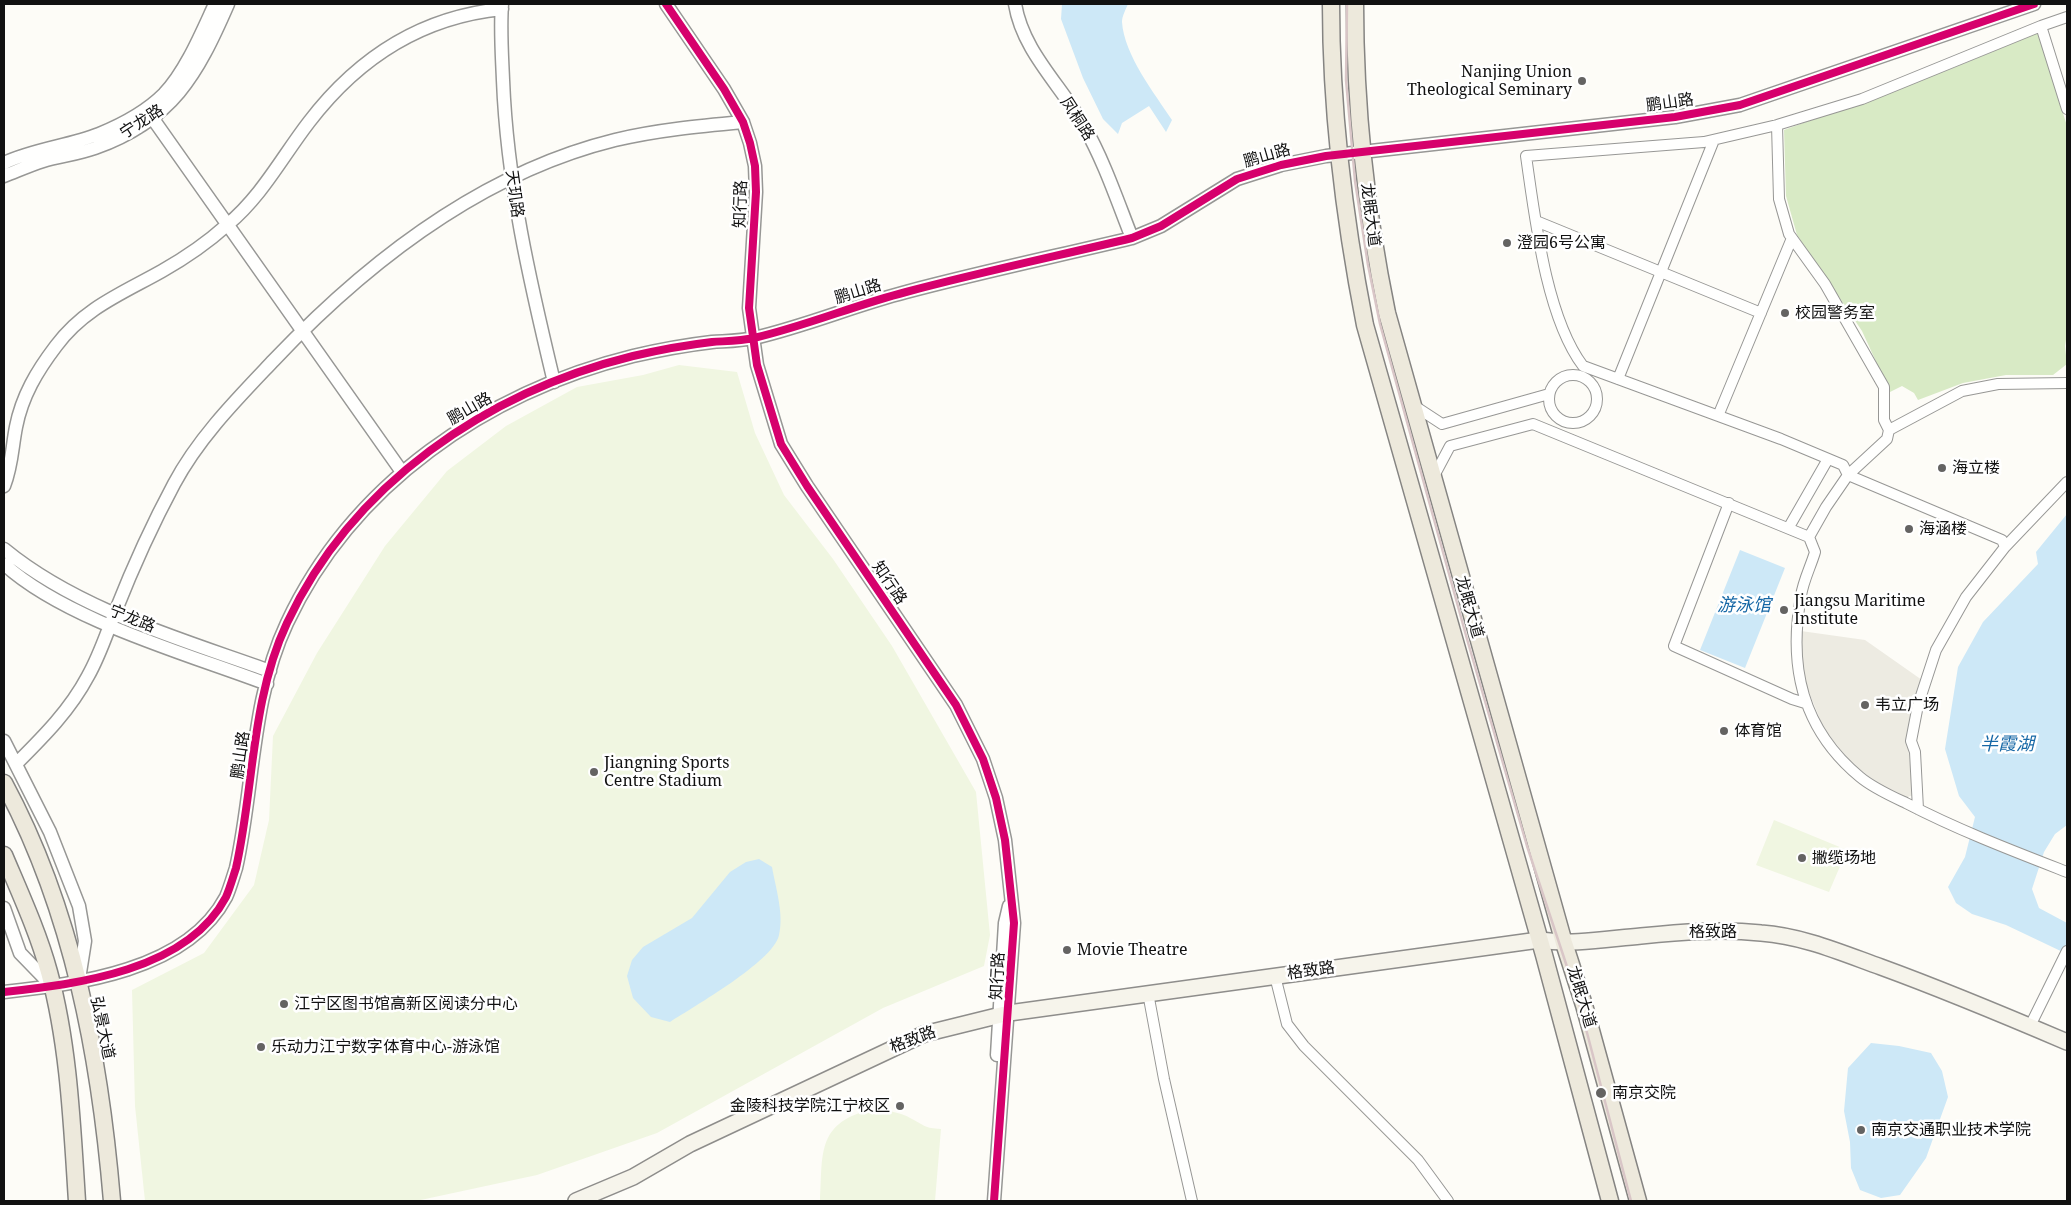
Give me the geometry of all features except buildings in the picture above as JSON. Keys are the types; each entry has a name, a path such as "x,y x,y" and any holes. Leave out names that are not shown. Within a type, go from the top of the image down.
{"main road":[{"name":"龙眠大道","path":"1331,4 1331,59 1337,155 1351,255 1365,325 1539,940 1610,1201"},
{"name":"龙眠大道","path":"1355,4 1355,58 1362,152 1372,244 1386,313 1564,944 1584,1005 1638,1201"},
{"name":"弘景大道","path":"4,783 45,871 78,981 99,1082 112,1201"},
{"path":"4,855 30,918 52,986 71,1106 76,1201"},
{"name":"格致路","path":"576,1201 633,1177 690,1144 870,1057 924,1034 1004,1014 1539,940 1564,944 1678,932 1738,931 1793,938 1827,947 2067,1042"}],"street":[{"name":"宁龙路","path":"4,176 41,162 94,148 125,136 149,114 177,76 215,4"},
{"name":"宁龙路","path":"4,163 18,156 98,134 149,114 175,100 196,72 228,4"},
{"name":"知行路","path":"666,4 724,89 742,122 755,166 756,192 749,308 757,365 781,444 812,494 956,705 983,759 996,798 1005,840 1010,901 1005,923 1004,1014 994,1201"},
{"name":"凤桐路","path":"1015,4 1019,24 1034,52 1083,124 1100,156 1132,238"},
{"name":"鹏山路","path":"4,992 52,986 120,973 175,948 213,915 226,897 236,868 244,835 270,670 286,624 316,572 347,530 402,472 426,452 464,427 515,399 584,369 637,355 707,343 752,338 906,292 1132,238 1161,226 1237,180 1281,165 1337,155 1709,112 1740,105 2034,4"},
{"path":"4,486 10,471 20,408 28,388 57,344 95,307 188,256 227,225 272,177 308,123 346,78 391,44 421,30 478,12 502,7"},
{"name":"天玑路","path":"502,7 505,128 511,177 521,238 554,382"},
{"path":"2005,547 2002,540 1848,475 1843,465 1618,379 1580,371 1556,381 1549,394 1551,410 1563,422 1580,422 1587,419 1596,405 1595,390 1580,371 1556,314 1536,221 1526,156 1714,140 1777,125 1862,99 2067,17"},
{"path":"2041,26 2067,109"},
{"path":"149,114 402,472"},
{"path":"17,763 55,726 89,676 143,546 175,481 202,440 235,401 302,330 403,246 446,214 511,177 561,157 615,140 742,122"},
{"path":"1777,125 1779,200 1792,238 1825,284 1884,387 1884,420 1889,430 1887,439 1848,475 1826,507 1809,537"},
{"path":"1618,379 1714,140"},
{"path":"1536,221 1761,312"},
{"path":"1718,416 1792,238"},
{"path":"1889,430 1962,391 1998,384 2067,382"},
{"path":"1413,405 1442,424 1549,394"},
{"path":"1558,434 1563,422"},
{"path":"1433,479 1450,446 1533,424 1789,527 1809,537 1816,552 1801,594 1796,638 1797,675 1805,703 1830,746 1860,778 1918,809 1964,830 2064,870"},
{"path":"1789,527 1828,459"},
{"path":"1918,809 1915,752 1911,741 1918,705 1936,650 1966,597 2005,547 2067,482"},
{"path":"1729,504 1674,646 1792,699 1805,703"},
{"name":"宁龙路","path":"4,549 47,581 112,619 270,670"},
{"name":"宁龙路","path":"4,564 44,592 267,684"},
{"path":"4,740 50,832 79,906 85,940 78,981"},
{"path":"4,908 20,953 52,986"},
{"path":"2030,1026 2067,951"},
{"path":"1275,976 1287,1024 1304,1046 1418,1160 1448,1201"},
{"path":"1148,993 1164,1079 1192,1201"},
{"name":"知行路","path":"986,1201 1004,1014"}],"green space":[{"path":"2038,33 2067,126 2067,333 2065,346 2067,364 2053,375 2006,375 1963,383 1918,400 1914,393 1902,386 1890,392 1862,331 1797,235 1786,196 1784,130 1948,70"},
{"path":"679,365 737,372 755,433 784,495 833,559 892,646 976,792 990,935 984,966 883,1008 657,1133 537,1175 416,1201 145,1201 135,1106 132,990 204,953 254,885 269,820 273,736 317,653 385,546 447,471 506,426 577,387 643,375"},
{"name":"撇缆场地","path":"1774,820 1847,850 1829,892 1756,865"},
{"path":"869,1110 897,1113 928,1127 941,1129 935,1201 820,1201 823,1156 831,1133 839,1124 852,1116"}],"shaded area":[{"name":"韦立广场","path":"1801,631 1865,640 1922,680 1907,735 1913,795 1905,798 1879,785 1849,760 1824,729 1802,675"}],"water":[{"path":"1062,4 1128,4 1122,20 1124,35 1128,48 1141,74 1172,120 1166,132 1149,106 1122,123 1118,134 1103,119 1083,78 1061,19"},
{"name":"半霞湖","path":"2067,514 2067,825 2055,834 2044,852 2032,889 2039,908 2067,923 2067,954 2006,925 1972,914 1956,903 1948,887 1965,857 1975,817 1959,796 1945,749 1958,667 1983,622 2038,564 2036,552"},
{"name":"游泳馆","path":"1740,550 1785,568 1745,668 1700,650"},
{"path":"759,859 772,867 779,901 781,919 779,935 774,946 731,983 670,1022 651,1017 633,998 627,976 632,960 643,947 692,918 730,872 746,862"},
{"path":"1871,1043 1899,1046 1931,1053 1942,1071 1948,1097 1926,1158 1900,1195 1881,1198 1860,1190 1851,1168 1850,1142 1844,1111 1848,1068"}],"railway":[{"path":"1347,4 1346,80 1355,181 1368,265 1380,324 1467,639 1527,846 1580,1006 1631,1201"}],"cycle path":[{"path":"666,4 724,89 743,122 750,143 755,166 756,192 749,308 757,365 781,444 807,486 956,705 983,759 996,798 1005,840 1014,923 994,1201"},
{"path":"4,992 64,984 128,969 158,957 185,942 208,922 226,897 236,868 260,713 266,682 275,652 287,623 315,573 348,528 387,487 430,451 477,420 526,393 579,372 633,356 712,342 754,338 793,328 906,292 1132,238 1161,226 1237,179 1281,165 1326,156 1675,117 1740,105 2034,4"}],"place":[{"name":"Nanjing Union Theological Seminary","path":"1582,81"},
{"name":"澄园6号公寓","path":"1507,243"},
{"name":"校园警务室","path":"1785,313"},
{"name":"海立楼","path":"1942,468"},
{"name":"海涵楼","path":"1909,529"},
{"name":"Jiangsu Maritime Institute","path":"1784,610"},
{"name":"韦立广场","path":"1865,705"},
{"name":"体育馆","path":"1724,731"},
{"name":"Jiangning Sports Centre Stadium","path":"594,772"},
{"name":"撇缆场地","path":"1802,858"},
{"name":"Movie Theatre","path":"1067,950"},
{"name":"江宁区图书馆高新区阅读分中心","path":"284,1004"},
{"name":"乐动力江宁数字体育中心-游泳馆","path":"261,1047"},
{"name":"南京交院","path":"1601,1093"},
{"name":"金陵科技学院江宁校区","path":"900,1106"},
{"name":"南京交通职业技术学院","path":"1861,1130"}]}
